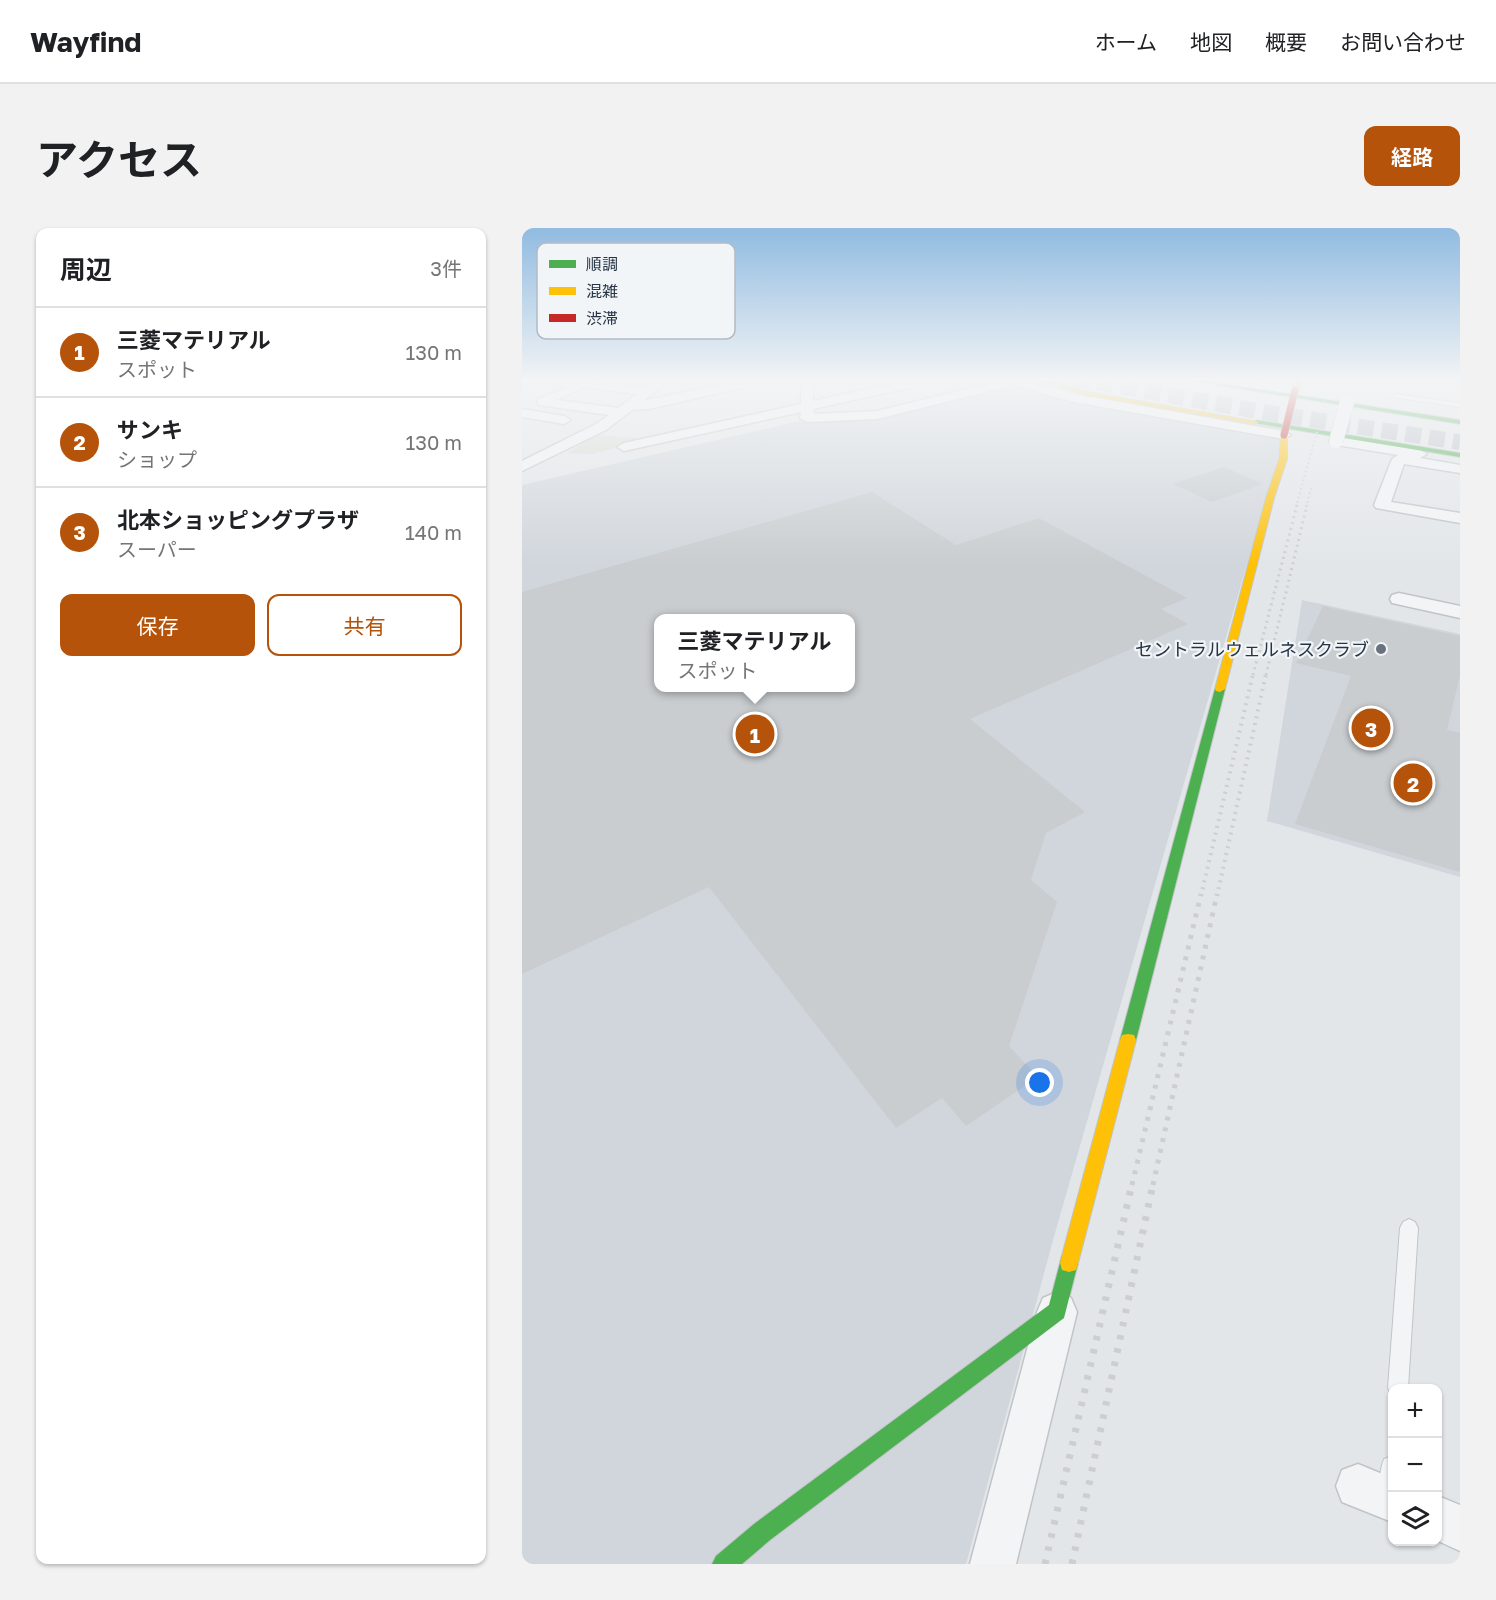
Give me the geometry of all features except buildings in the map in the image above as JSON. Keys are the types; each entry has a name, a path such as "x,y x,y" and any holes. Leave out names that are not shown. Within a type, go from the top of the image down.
{"street":[{"path":"522,467 576,440"},
{"path":"624,447 654,440"},
{"path":"993,1564 1255,555 1277,481 1284,440"},
{"path":"1336,440 1460,469"},
{"path":"1368,440 1460,455"},
{"path":"522,454 542,458"},
{"path":"1401,455 1460,460"},
{"path":"1401,455 1382,504 1460,518"},
{"path":"1399,599 1460,612"},
{"path":"724,1564 771,1525 1057,1311"},
{"path":"1442,1521 1460,1528"}],"lane":[{"path":"1398,1384 1409,1228"}],"shaded area":[{"path":"586,440 644,440 593,454 568,453"},
{"path":"716,440 1282,440 1053,1240 966,1564 522,1564 522,485"},
{"path":"1302,600 1460,634 1460,877 1267,821"}],"tunnel":[{"path":"1449,440 1460,442"}],"railway":[{"path":"1296,507 1315,440"},
{"path":"1306,507 1312,485"},
{"path":"1253,675 1297,505"},
{"path":"1266,675 1307,505"},
{"path":"1201,896 1253,674"},
{"path":"1217,896 1266,674"},
{"path":"1132,1185 1201,894"},
{"path":"1153,1185 1217,894"},
{"path":"1045,1564 1132,1184"},
{"path":"1072,1564 1153,1184"}],"traffic: fast":[{"path":"1369,440 1460,455"},
{"path":"1128,1040 1220,689"},
{"path":"724,1564 762,1532 1057,1311 1069,1263"}],"traffic: slow":[{"path":"1220,689 1270,498 1283,459 1284,440"},
{"path":"1069,1263 1128,1040"}],"place":[{"name":"セントラルウェルネスクラブ","path":"1381,649"},
{"name":"北本ショッピングプラザ","path":"1371,728"},
{"name":"三菱マテリアル","path":"755,734"},
{"name":"サンキ","path":"1413,783"}]}
